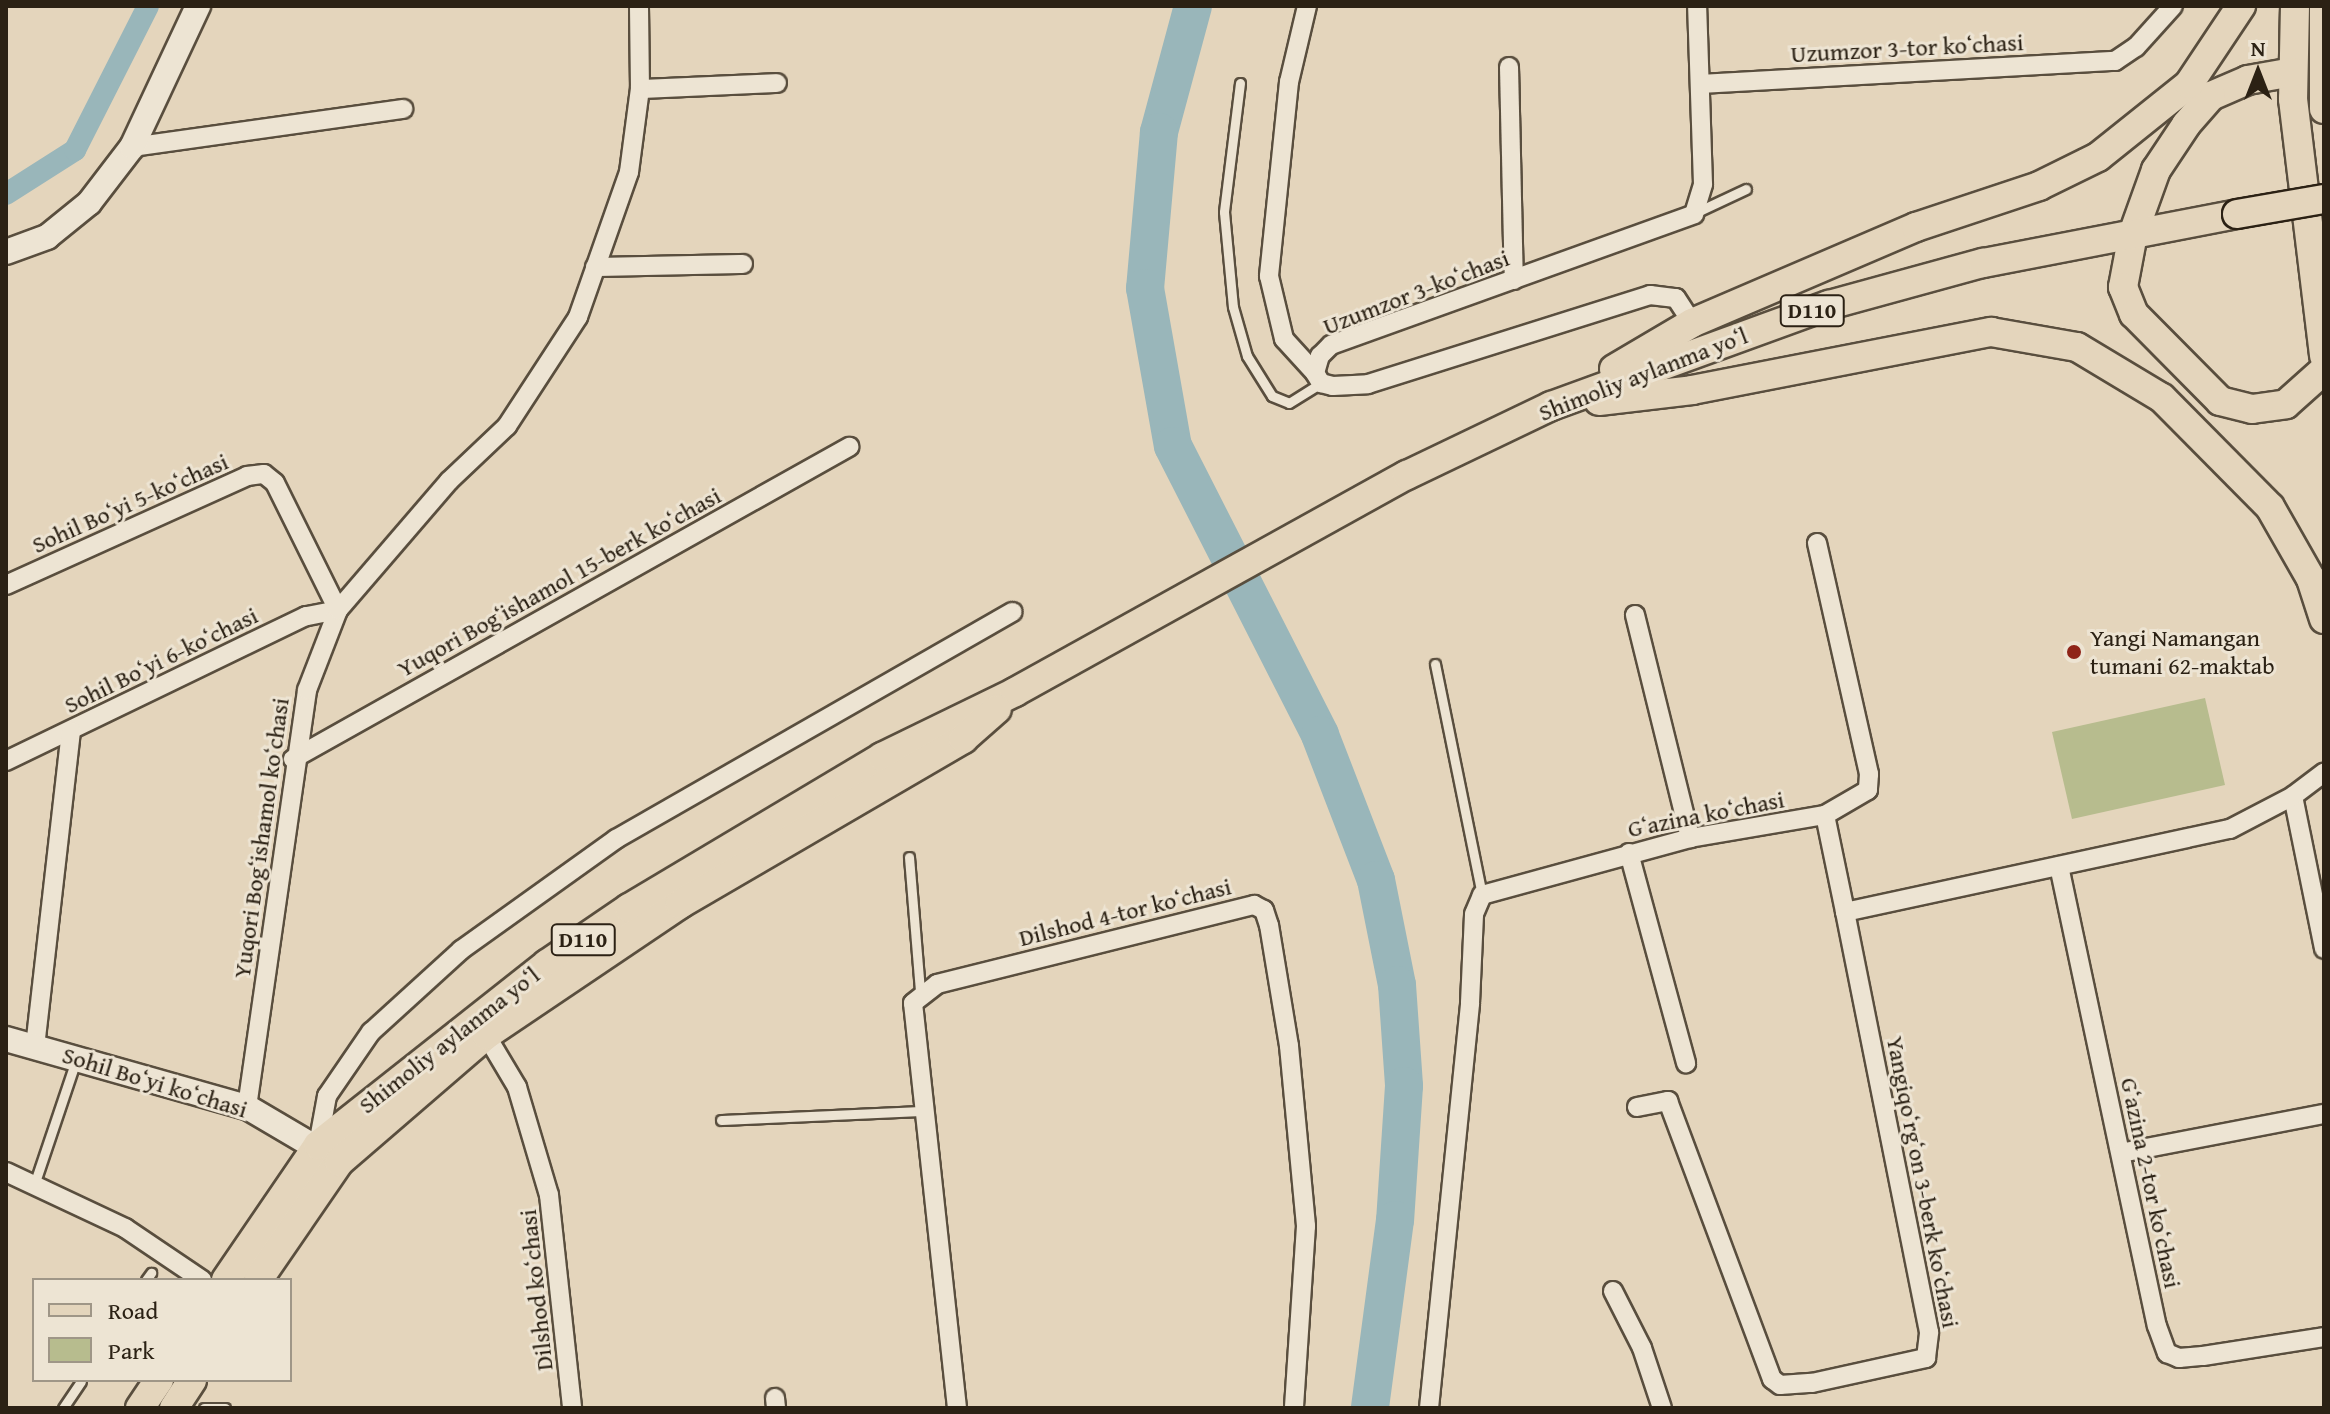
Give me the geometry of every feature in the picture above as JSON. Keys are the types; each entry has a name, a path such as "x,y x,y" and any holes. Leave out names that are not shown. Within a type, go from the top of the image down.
{"main road":[{"path":"6,252 47,237 89,203 132,147 198,6"},
{"path":"1551,406 1692,323 1916,227 2039,186 2098,157 2189,84 2241,6"},
{"path":"2295,6 2293,72 2324,356"},
{"path":"2324,6 2324,109"},
{"path":"2293,72 2248,80 2211,96 2156,170 2133,234 2123,287 2134,314 2220,401 2252,409 2286,404 2324,370"},
{"name":"Shimoliy aylanma yoʻl","path":"228,1278 328,1154 476,1016 629,908 882,757 1015,692 1407,475 1551,406 1829,305 1983,263 2324,199"},
{"path":"1551,406 1692,390 1991,332 2077,347 2162,398 2270,507 2311,579 2324,619"},
{"name":"Shimoliy aylanma yoʻl","path":"259,1278 328,1154 486,1035 680,904 963,739 1015,692"},
{"name":"Sohil Boʻyi koʻchasi","path":"6,1039 247,1107 328,1154"},
{"path":"140,1408 158,1382"},
{"path":"174,1408 191,1382"}],"street":[{"name":"Yuqori Bogʻishamol koʻchasi","path":"247,1107 293,759 307,690 338,610 449,481 507,426 578,317 629,172 640,89 639,6"},
{"name":"Uzumzor 3-koʻchasi","path":"1307,6 1289,82 1269,276 1284,339 1318,378"},
{"path":"1694,214 1703,184 1697,6"},
{"name":"Uzumzor 3-tor koʻchasi","path":"1700,84 2115,61 2136,47 2173,6"},
{"path":"1509,67 1514,280"},
{"path":"640,89 777,83"},
{"path":"132,147 403,109"},
{"name":"Uzumzor 3-koʻchasi","path":"1318,378 1320,356 1331,345 1694,214"},
{"path":"595,267 743,264"},
{"path":"1318,378 1368,384 1650,295 1676,298 1692,323"},
{"name":"Yuqori Bogʻishamol 15-berk koʻchasi","path":"293,759 849,447"},
{"name":"Sohil Boʻyi 5-koʻchasi","path":"6,585 247,476 264,474 275,483 338,610"},
{"path":"1817,543 1869,774 1868,790 1825,815 1845,912 2230,829 2293,796 2324,773"},
{"name":"Sohil Boʻyi 6-koʻchasi","path":"6,761 306,616 338,610"},
{"path":"328,1154 327,1096 371,1032 461,950 616,839 1013,612"},
{"path":"1635,615 1690,838"},
{"path":"35,1047 71,731"},
{"path":"2293,796 2324,949"},
{"name":"Gʻazina koʻchasi","path":"1482,895 1690,838 1825,815"},
{"path":"1629,853 1686,1063"},
{"name":"Gʻazina 2-tor koʻchasi","path":"2059,866 2167,1353 2179,1358 2203,1356 2324,1337"},
{"path":"1429,1408 1470,1003 1474,914 1482,895"},
{"name":"Dilshod 4-tor koʻchasi","path":"920,992 937,984 1241,906 1264,910 1289,1046 1306,1226 1294,1408"},
{"name":"Yangiqoʻrgʻon 3-berk koʻchasi","path":"1637,1107 1668,1101 1772,1379 1780,1385 1812,1383 1926,1358 1929,1332 1845,912"},
{"path":"920,992 911,1021 957,1408"},
{"name":"Dilshod koʻchasi","path":"486,1035 517,1087 549,1195 572,1408"},
{"path":"2121,1153 2324,1114"},
{"path":"6,1172 35,1182 125,1228 199,1278"},
{"path":"1613,1291 1642,1348 1662,1408"}],"lane":[{"path":"1240,83 1224,212 1224,257 1233,307 1247,356 1272,396 1289,403 1318,378"},
{"path":"1694,214 1746,189"},
{"path":"1435,664 1482,895"},
{"path":"909,857 920,992"},
{"path":"35,1182 77,1059"},
{"path":"721,1120 922,1111"},
{"path":"63,1408 80,1382"},
{"path":"204,1408 225,1408"}],"green space":[{"path":"2205,698 2225,785 2072,819 2052,732"}],"waterway":[{"path":"6,194 75,150 148,6"},
{"path":"1193,6 1159,132 1145,288 1173,446 1320,735 1376,880 1397,985 1404,1086 1395,1220 1370,1408"}],"place":[{"name":"Yangi Namangan tumani 62-maktab","path":"2074,652"}]}
